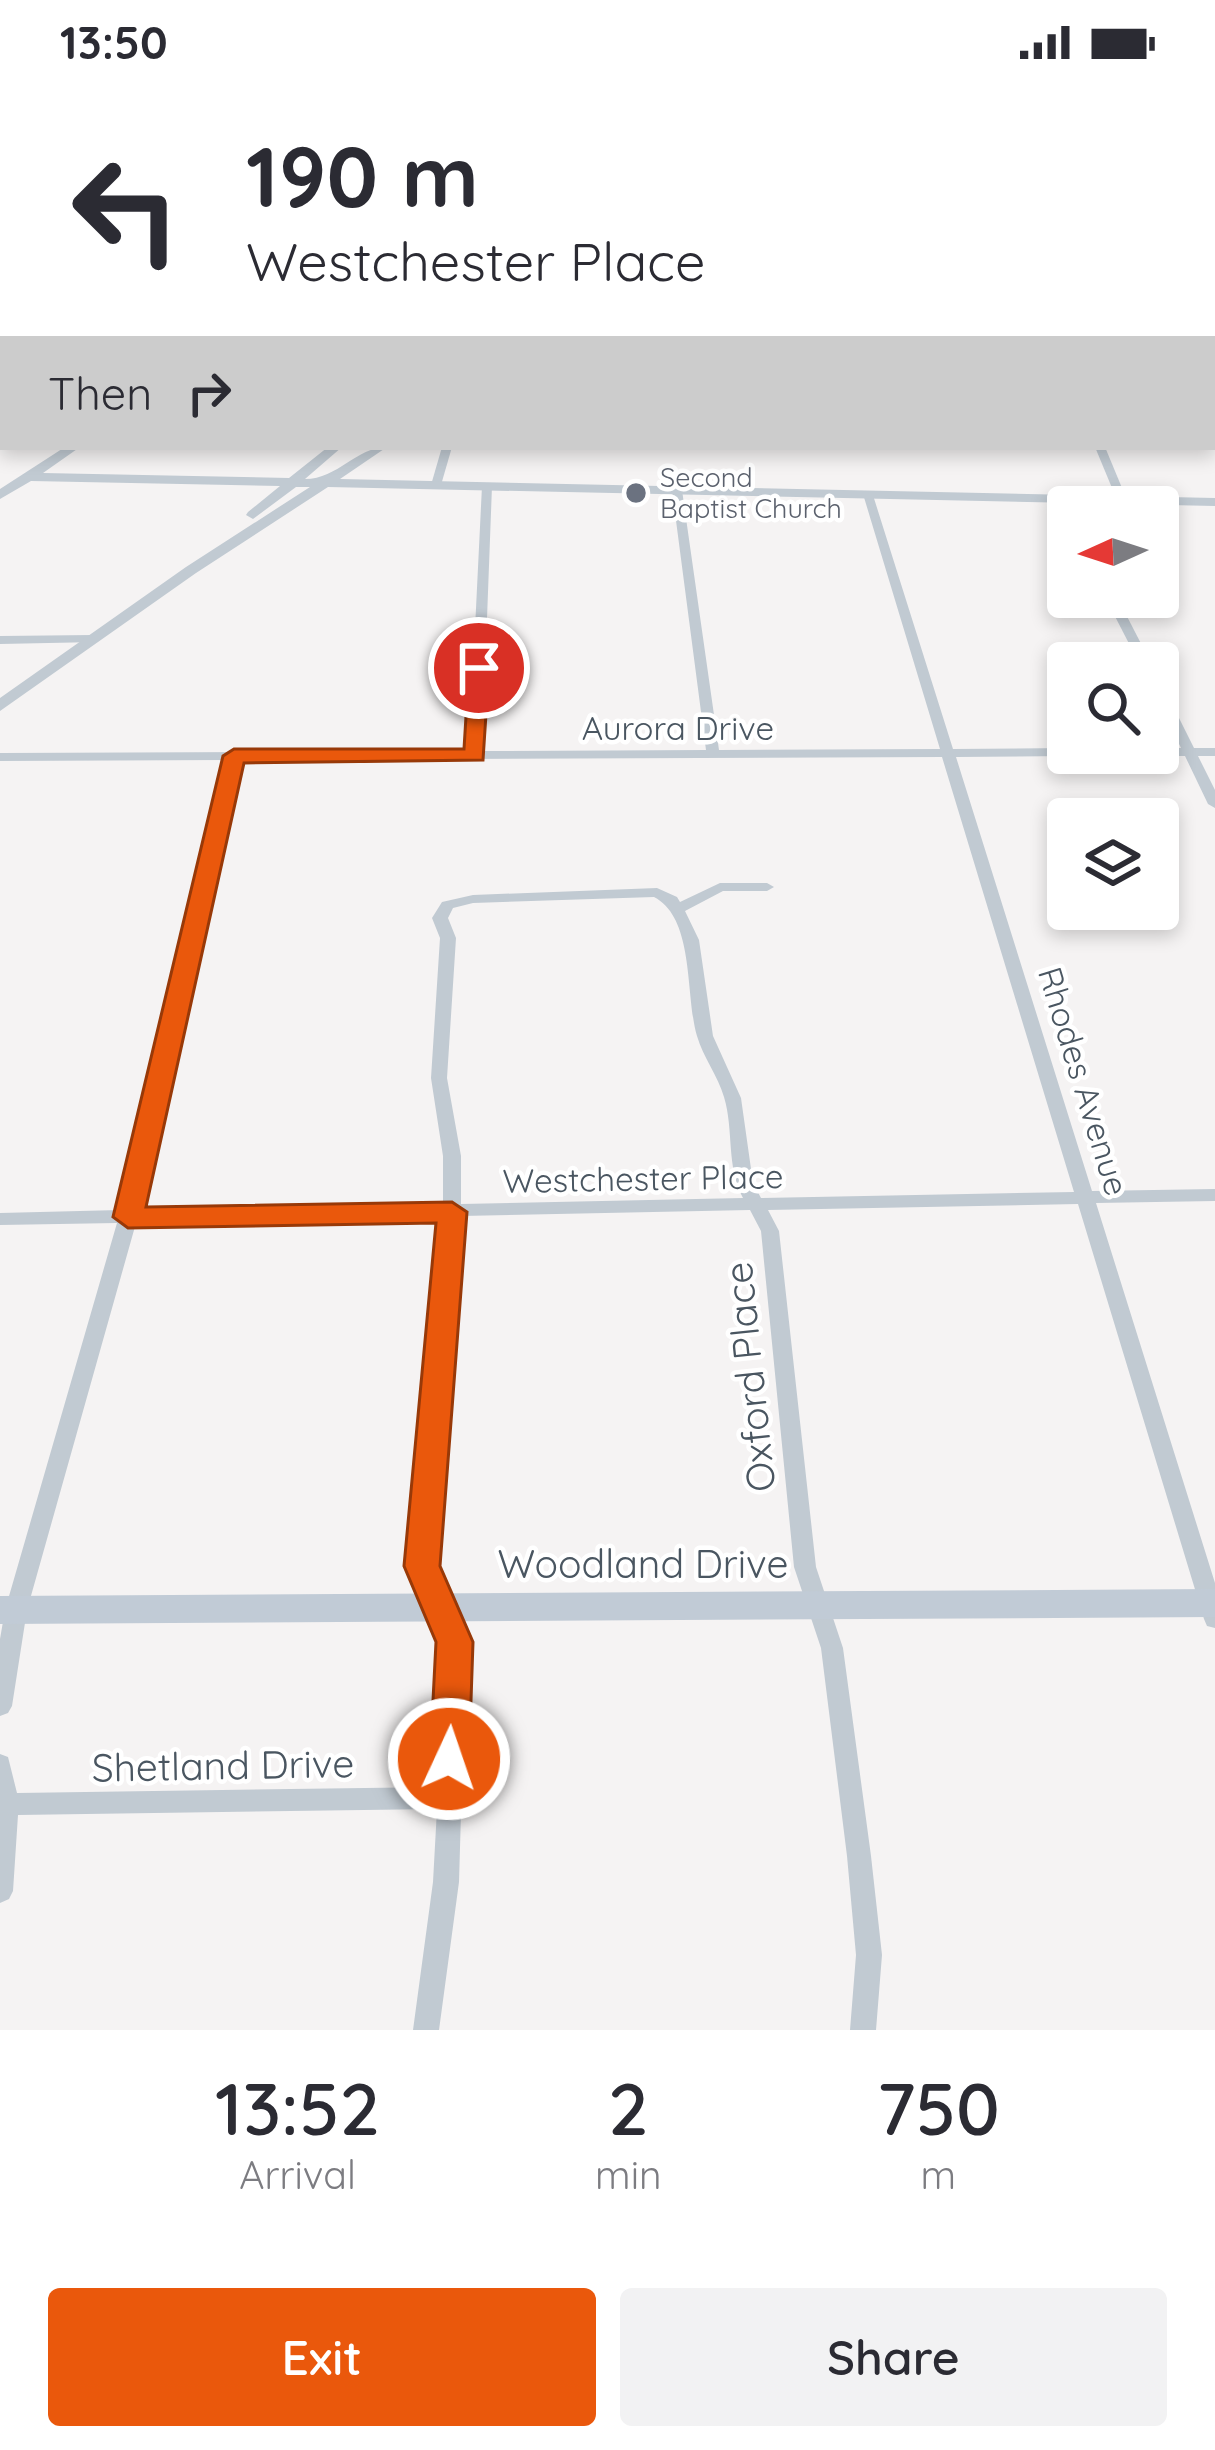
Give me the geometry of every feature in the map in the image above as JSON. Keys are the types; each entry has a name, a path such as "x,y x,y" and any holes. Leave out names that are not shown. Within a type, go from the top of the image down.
{"main road":[{"name":"Woodland Drive","path":"8,1610 819,1604 1213,1608"}],"street":[{"path":"0,495 70,450"},
{"path":"191,570 333,450"},
{"path":"0,706 191,570 377,450"},
{"path":"436,485 446,450"},
{"path":"1101,450 1116,486"},
{"path":"33,477 1047,498"},
{"path":"475,755 487,486"},
{"path":"676,490 712,753"},
{"name":"Rhodes Avenue","path":"868,494 1213,1608"},
{"path":"1179,501 1215,502"},
{"path":"0,640 93,639"},
{"path":"1179,729 1215,804"},
{"name":"Aurora Drive","path":"0,757 1047,752"},
{"path":"1179,752 1215,752"},
{"path":"0,1706 8,1610 128,1217 234,756"},
{"path":"426,2030 446,1882 455,1642 422,1566 452,1212 452,1156 439,1078 448,938 440,918 442,909 473,899 657,892 667,895 676,910 720,887 766,887"},
{"name":"Oxford Place","path":"676,910 691,940 705,1036 733,1098 745,1183 770,1231 806,1567 832,1648 869,1955 863,2030"},
{"name":"Westchester Place","path":"0,1219 1215,1195"},
{"path":"0,1765 0,1891"},
{"name":"Shetland Drive","path":"3,1804 447,1798"}],"place":[{"name":"Second Baptist Church","path":"636,493"}],"route":[{"path":"449,1759 455,1642 422,1566 452,1212 128,1217 234,756 475,755 479,668"}]}
